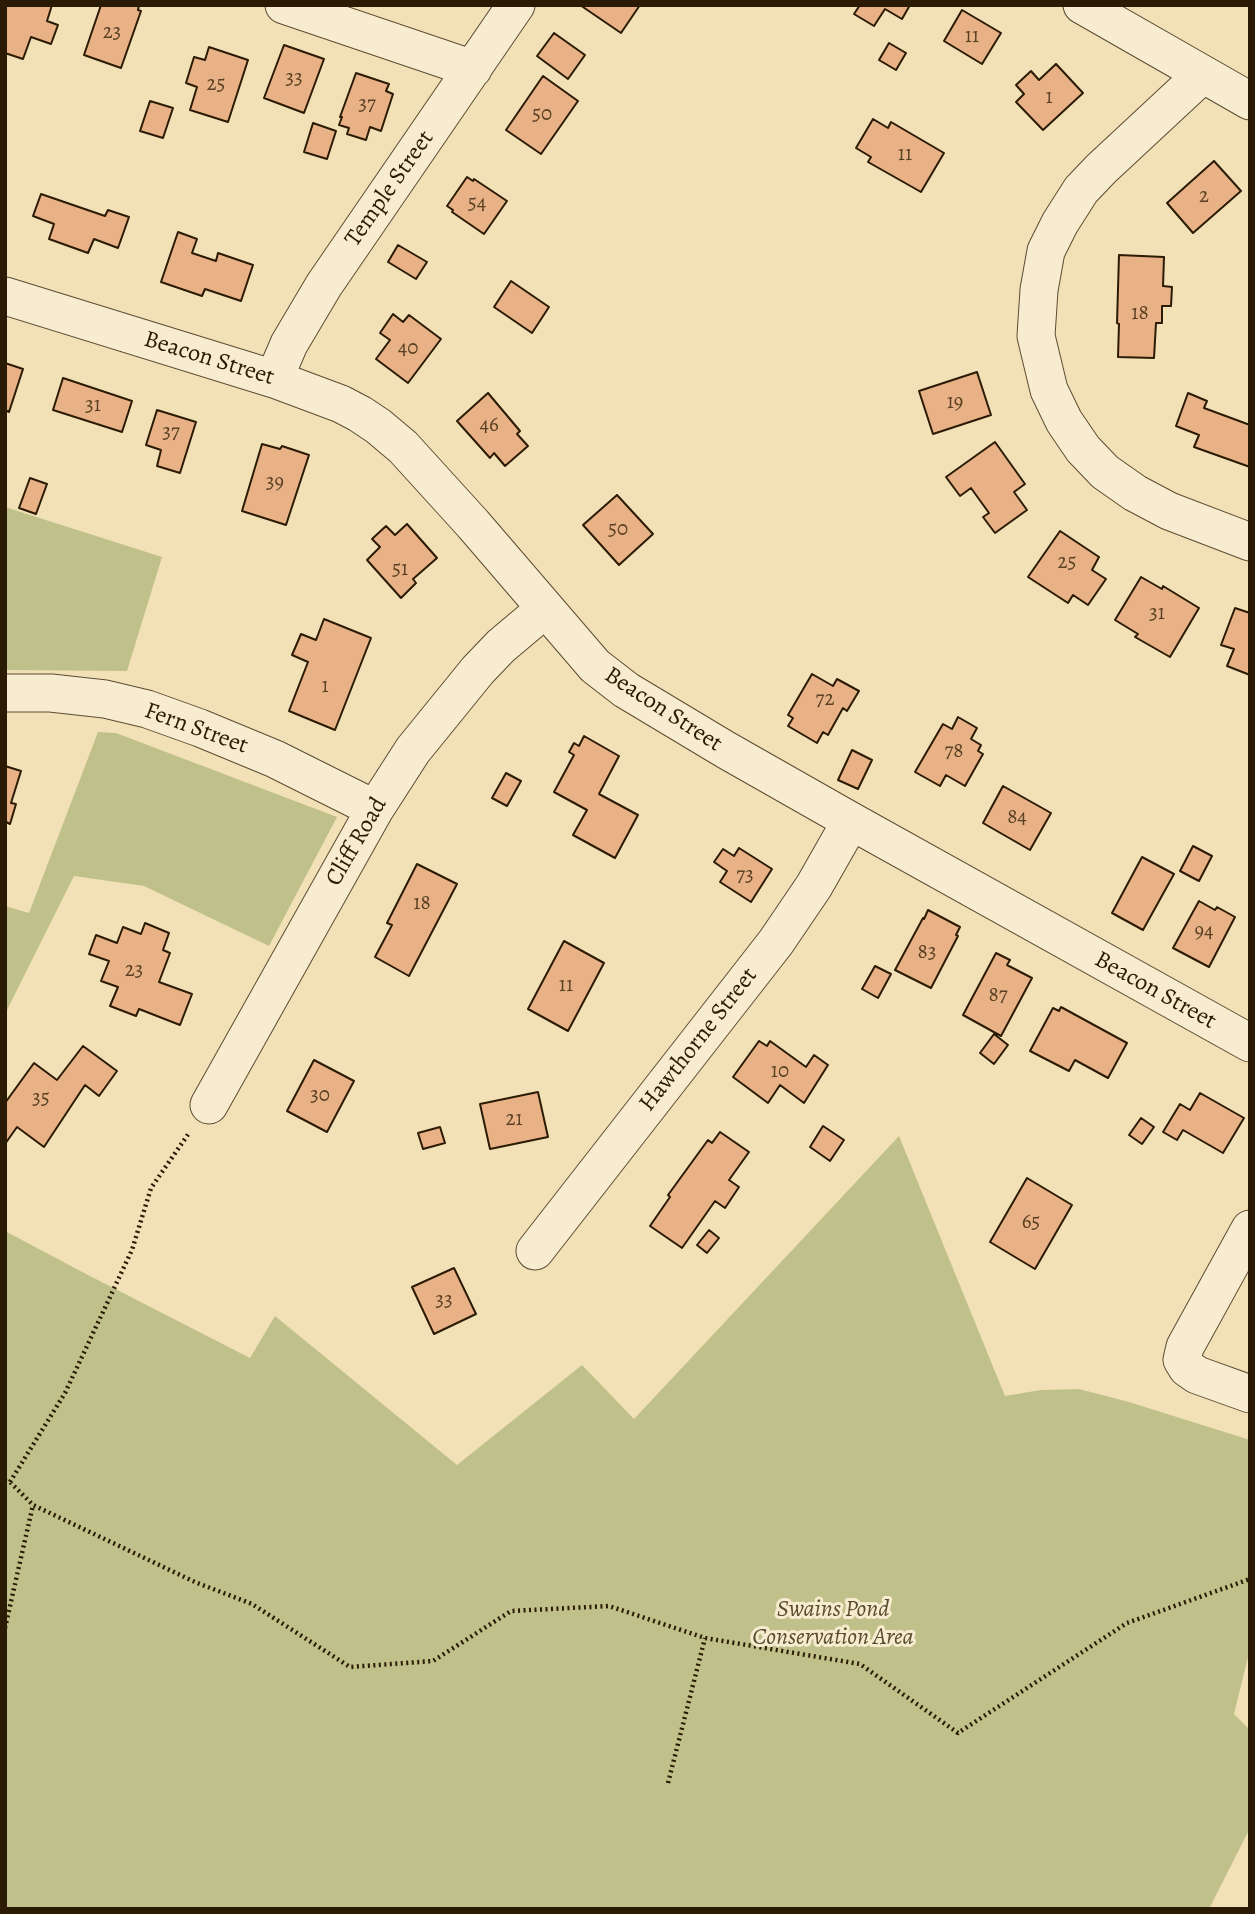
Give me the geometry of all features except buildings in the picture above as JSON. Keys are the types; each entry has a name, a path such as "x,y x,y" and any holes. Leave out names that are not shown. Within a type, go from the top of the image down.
{"street":[{"path":"284,5 473,69"},
{"name":"Temple Street","path":"274,379 289,344 324,285 516,5"},
{"path":"1082,5 1250,101"},
{"path":"1202,75 1101,169 1082,190 1060,223 1046,251 1039,290 1036,337 1049,390 1064,421 1083,449 1105,472 1169,511 1250,542"},
{"name":"Beacon Street","path":"5,296 274,379 350,409 395,440 474,524 595,666 626,690 851,821 1250,1043"},
{"name":"Cliff Road","path":"209,1105 374,809 413,750 501,646 545,609"},
{"name":"Fern Street","path":"5,693 51,693 105,699 147,709 275,759 374,809"},
{"name":"Hawthorne Street","path":"535,1251 776,942 814,886 851,821"},
{"path":"1250,1229 1185,1347 1182,1360 1187,1368 1197,1374 1250,1394"}],"path":[{"path":"209,1105 151,1188 132,1250 65,1393 7,1481 33,1505 195,1582 252,1604 350,1667 433,1661 511,1611 610,1606 705,1638 860,1664 958,1732 1127,1623 1250,1579"},
{"path":"5,1628 33,1505"},
{"path":"668,1783 705,1638"}],"green space":[{"path":"5,507 162,557 127,671 5,670"},
{"path":"98,732 116,733 337,817 269,946 144,886 74,876 5,1014 5,906 29,913"},
{"name":"Swains Pond Conservation Area","path":"899,1136 1005,1396 1041,1390 1079,1389 1250,1440 1250,1649 1234,1714 1250,1730 1250,1828 1209,1909 5,1909 5,1231 250,1358 275,1316 457,1465 582,1365 634,1419"}]}
